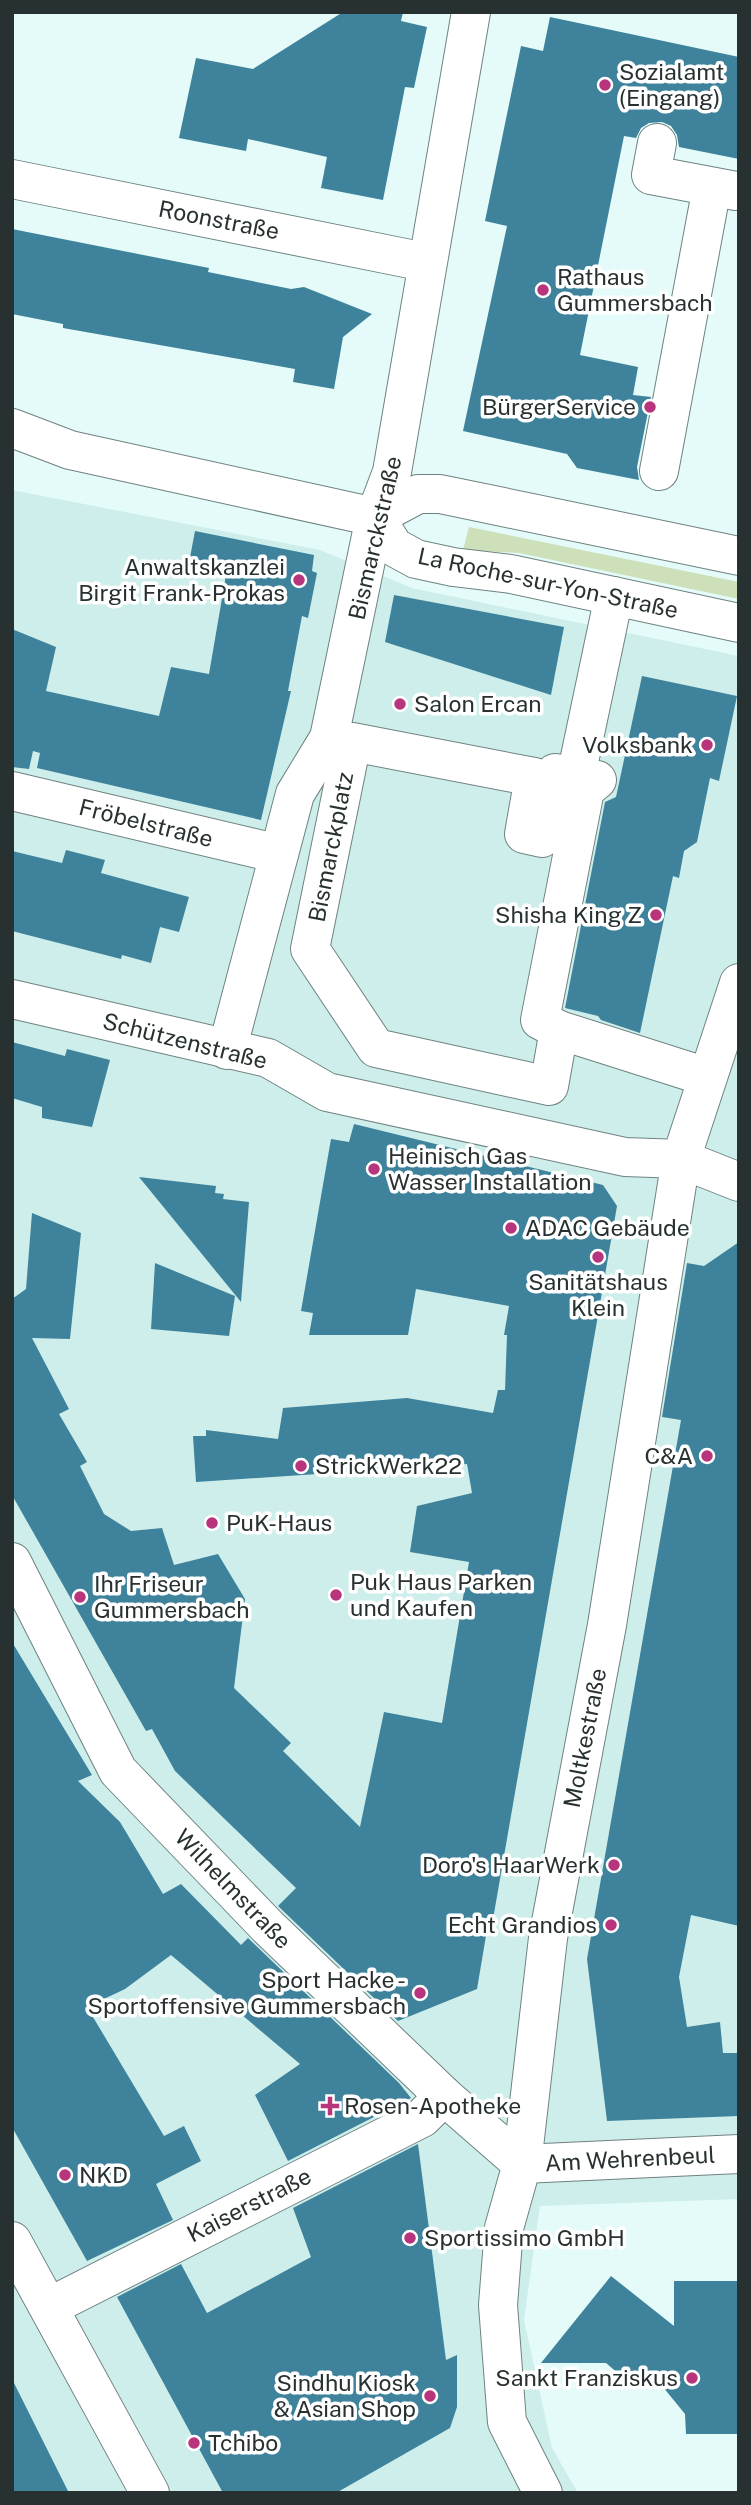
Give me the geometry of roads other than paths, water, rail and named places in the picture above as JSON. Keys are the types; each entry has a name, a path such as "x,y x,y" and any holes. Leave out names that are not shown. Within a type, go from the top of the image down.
{"street":[{"name":"Bismarckstraße","path":"227,1050 295,794 329,738 375,517 392,472 425,288 425,262 471,12"},
{"path":"657,143 651,175 726,190 659,471"},
{"name":"Roonstraße","path":"12,179 425,262"},
{"path":"12,428 70,450 375,517 418,494 440,494 739,556"},
{"name":"La Roche-sur-Yon-Straße","path":"375,517 394,547 416,559 453,567 511,574 739,623"},
{"path":"614,596 576,776 597,780 585,790 540,1020 559,1030 707,1077"},
{"name":"Bismarckplatz","path":"559,1030 548,1086 376,1048 343,1003 310,949 352,742 534,777 524,834 542,838 555,773 576,776"},
{"path":"306,776 343,785"},
{"name":"Fröbelstraße","path":"12,791 279,854"},
{"name":"Moltkestraße","path":"543,2493 507,2422 498,2305 504,2228 522,2164 548,1938 607,1625 681,1159 739,983"},
{"name":"Schützenstraße","path":"12,999 268,1058 327,1092 625,1157 681,1159 739,1182"},
{"name":"Wilhelmstraße","path":"12,1562 118,1771 268,1927 444,2096 522,2164"},
{"name":"Kaiserstraße","path":"49,2307 422,2118 444,2096"},
{"name":"Am Wehrenbeul","path":"522,2164 739,2154"},
{"path":"12,2241 150,2493"}],"place":[{"name":"Sozialamt (Eingang)","path":"605,85"},
{"name":"Rathaus Gummersbach","path":"543,290"},
{"name":"BürgerService","path":"650,407"},
{"name":"Anwaltskanzlei Birgit Frank-Prokas","path":"299,580"},
{"name":"Salon Ercan","path":"400,704"},
{"name":"Volksbank","path":"707,745"},
{"name":"Shisha King Z","path":"656,915"},
{"name":"Heinisch Gas Wasser Installation","path":"374,1169"},
{"name":"ADAC Gebäude","path":"511,1228"},
{"name":"Sanitätshaus Klein","path":"598,1257"},
{"name":"C&A","path":"707,1456"},
{"name":"StrickWerk22","path":"301,1466"},
{"name":"PuK-Haus","path":"212,1523"},
{"name":"Puk Haus Parken und Kaufen","path":"336,1595"},
{"name":"Ihr Friseur Gummersbach","path":"80,1597"},
{"name":"Doro's HaarWerk","path":"614,1865"},
{"name":"Echt Grandios","path":"611,1925"},
{"name":"Sport Hacke - Sportoffensive Gummersbach","path":"420,1993"},
{"name":"Rosen-Apotheke","path":"330,2106"},
{"name":"NKD","path":"65,2175"},
{"name":"Sportissimo GmbH","path":"410,2238"},
{"name":"Sankt Franziskus","path":"692,2378"},
{"name":"Sindhu Kiosk & Asian Shop","path":"430,2396"},
{"name":"Tchibo","path":"194,2443"}]}
